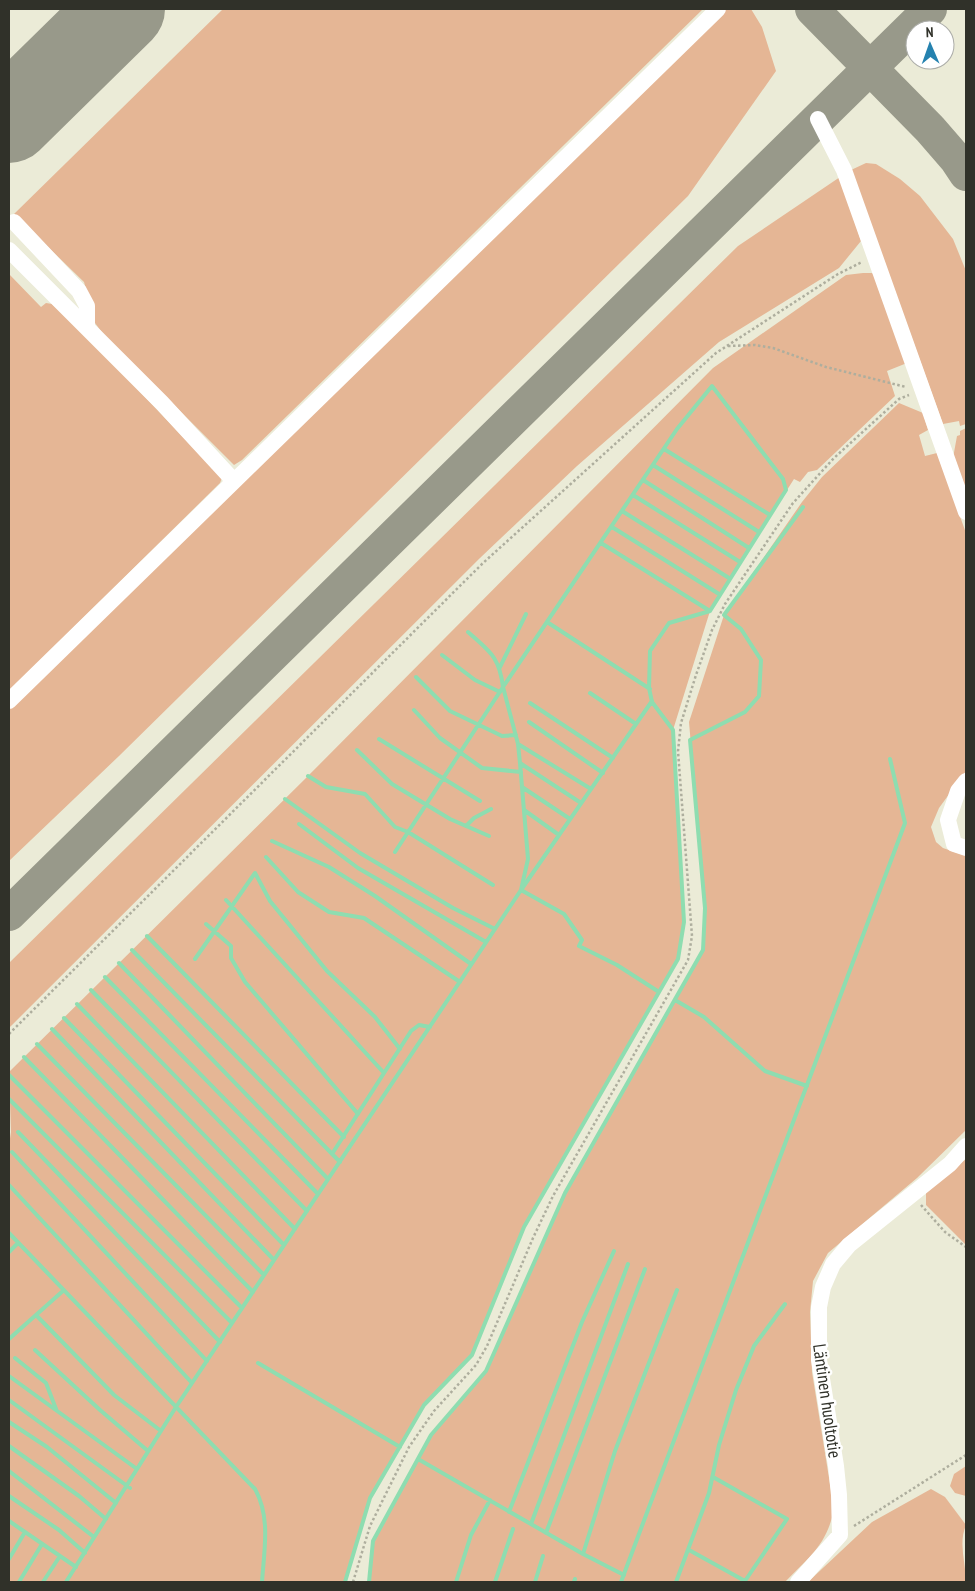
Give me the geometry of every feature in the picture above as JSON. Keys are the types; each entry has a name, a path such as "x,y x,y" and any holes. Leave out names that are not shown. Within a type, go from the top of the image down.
{"lane":[{"path":"9,700 232,480 718,9"},
{"path":"818,119 844,170 966,512"},
{"path":"14,222 79,291 87,306 86,327"},
{"path":"9,250 162,403 232,480"},
{"path":"966,781 958,791 948,820 954,844 966,848"},
{"name":"Läntinen huoltotie","path":"840,1535 840,1495 819,1360 820,1296 827,1275 849,1245 950,1164 966,1146"},
{"path":"798,1582 840,1535"}],"path":[{"path":"9,1034 483,563 716,353 838,274 875,256"},
{"path":"728,346 754,345 774,348 861,377 922,390"},
{"path":"353,1582 370,1526 409,1446 434,1411 476,1365 484,1352 553,1196 688,960 692,936 678,752 681,723 712,630 725,604 793,503 834,458 899,399 922,390"},
{"path":"911,1194 945,1232 966,1247"},
{"path":"840,1535 966,1455"}],"shaded area":[{"path":"223,9 703,9 242,460 234,465 104,335 95,323 84,282 14,214"},
{"path":"723,9 751,9 762,27 776,71 688,196 119,756 9,861 9,709"},
{"path":"866,163 876,164 900,179 920,196 953,239 966,271 966,424 960,426 959,421 943,424 851,170"},
{"path":"840,177 861,241 839,268 719,342 577,466 480,558 9,1028 9,963 738,246"},
{"path":"872,273 878,278 907,363 887,371 895,396 817,470 808,472 800,482 794,479 710,611 673,730 684,922 678,959 524,1227 472,1355 424,1405 370,1498 345,1582 9,1582 9,1145 11,1132 9,1072 308,776 713,368 846,275"},
{"path":"9,274 41,307 46,303 52,304 104,354 222,478 220,483 9,691"},
{"path":"899,403 923,413 928,430 919,435 925,456 937,453 966,533 966,771 939,808 931,827 936,842 943,848 966,856 966,1130 917,1178 828,1253 813,1281 810,1312 812,1372 834,1509 827,1532 816,1550 785,1582 369,1582 373,1541 431,1435 486,1371 565,1193 703,950 705,908 689,722 724,615 802,502 822,477"},
{"path":"966,428 966,494 953,458 957,436 960,435 960,431"},
{"path":"966,1159 966,1245 926,1205 926,1192"},
{"path":"966,1466 966,1496 955,1493 950,1486 954,1474"},
{"path":"931,1489 945,1497 966,1525 962,1546 966,1582 808,1582 872,1522"}],"waterway":[{"path":"66,1582 176,1407 521,890 528,859 520,763 518,744 503,687 677,429 712,386 783,479 786,490 710,611 601,543"},
{"path":"664,449 770,515"},
{"path":"653,465 759,532"},
{"path":"643,480 749,548"},
{"path":"633,495 740,562"},
{"path":"369,1582 373,1541 431,1435 486,1371 565,1193 703,950 705,908 690,740 745,712 759,696 761,660 741,629 724,615 803,507"},
{"path":"622,511 729,578"},
{"path":"612,527 719,594"},
{"path":"345,1582 370,1498 424,1405 472,1355 524,1227 678,959 684,922 673,730 652,702 649,688 650,651 669,623 710,611"},
{"path":"500,667 526,614"},
{"path":"547,622 650,689"},
{"path":"395,852 503,687 496,661 468,632"},
{"path":"442,655 475,680 500,692"},
{"path":"416,677 450,711 502,736 516,735"},
{"path":"590,693 636,724"},
{"path":"652,701 521,890 564,914 582,940 579,946 617,965 659,992"},
{"path":"530,703 613,758"},
{"path":"414,710 440,738 482,768 521,772"},
{"path":"529,722 603,773"},
{"path":"379,739 480,801"},
{"path":"518,744 591,789"},
{"path":"357,750 392,784 450,819 489,836"},
{"path":"621,1582 905,823 890,759"},
{"path":"520,763 581,803"},
{"path":"308,776 326,787 365,794 395,827 408,832 493,885"},
{"path":"522,787 570,819"},
{"path":"285,799 360,853 453,908 495,929"},
{"path":"466,826 474,818 491,809"},
{"path":"524,810 559,835"},
{"path":"299,824 358,868 486,942"},
{"path":"272,841 329,867 375,896 471,964"},
{"path":"266,857 298,892 329,912 364,918 460,982"},
{"path":"195,959 255,873 270,901 327,971 375,1017 400,1049"},
{"path":"226,900 384,1073"},
{"path":"206,924 231,946 231,958 245,982 358,1114"},
{"path":"147,936 344,1137"},
{"path":"132,950 340,1162"},
{"path":"119,963 328,1179"},
{"path":"105,977 318,1194"},
{"path":"91,990 307,1211"},
{"path":"675,1000 704,1017 765,1071 807,1086"},
{"path":"77,1004 295,1229"},
{"path":"64,1018 284,1245"},
{"path":"332,1154 411,1031 419,1025 430,1027"},
{"path":"52,1029 274,1260"},
{"path":"37,1044 264,1275"},
{"path":"24,1057 253,1292"},
{"path":"9,1075 242,1308"},
{"path":"9,1099 232,1323"},
{"path":"18,1132 220,1342"},
{"path":"12,1152 207,1361"},
{"path":"9,1185 192,1383"},
{"path":"9,1233 255,1489 260,1500 265,1523 262,1582"},
{"path":"9,1252 18,1243"},
{"path":"509,1512 582,1322 614,1251"},
{"path":"531,1524 628,1264"},
{"path":"546,1533 645,1269"},
{"path":"9,1339 64,1290"},
{"path":"583,1554 615,1451 677,1290"},
{"path":"676,1582 709,1493 719,1445 736,1390 754,1346 785,1304"},
{"path":"36,1315 114,1395 161,1431"},
{"path":"35,1350 148,1451"},
{"path":"15,1358 46,1383 56,1409"},
{"path":"258,1363 400,1447"},
{"path":"9,1376 137,1469"},
{"path":"9,1400 130,1488"},
{"path":"9,1422 47,1447 116,1503"},
{"path":"9,1446 79,1496 106,1519"},
{"path":"418,1459 583,1554 624,1575"},
{"path":"9,1471 94,1537"},
{"path":"689,1550 745,1581 787,1519 713,1477"},
{"path":"9,1496 59,1530 85,1553"},
{"path":"456,1582 471,1535 490,1500"},
{"path":"9,1521 76,1567"},
{"path":"495,1582 513,1529"},
{"path":"9,1559 25,1532"},
{"path":"19,1582 42,1544"},
{"path":"43,1582 60,1556"},
{"path":"535,1582 543,1556"}],"taxiway":[{"path":"812,9 930,129 956,159 966,174"},
{"path":"9,914 930,9"}],"runway":[{"path":"9,120 122,9"}]}
